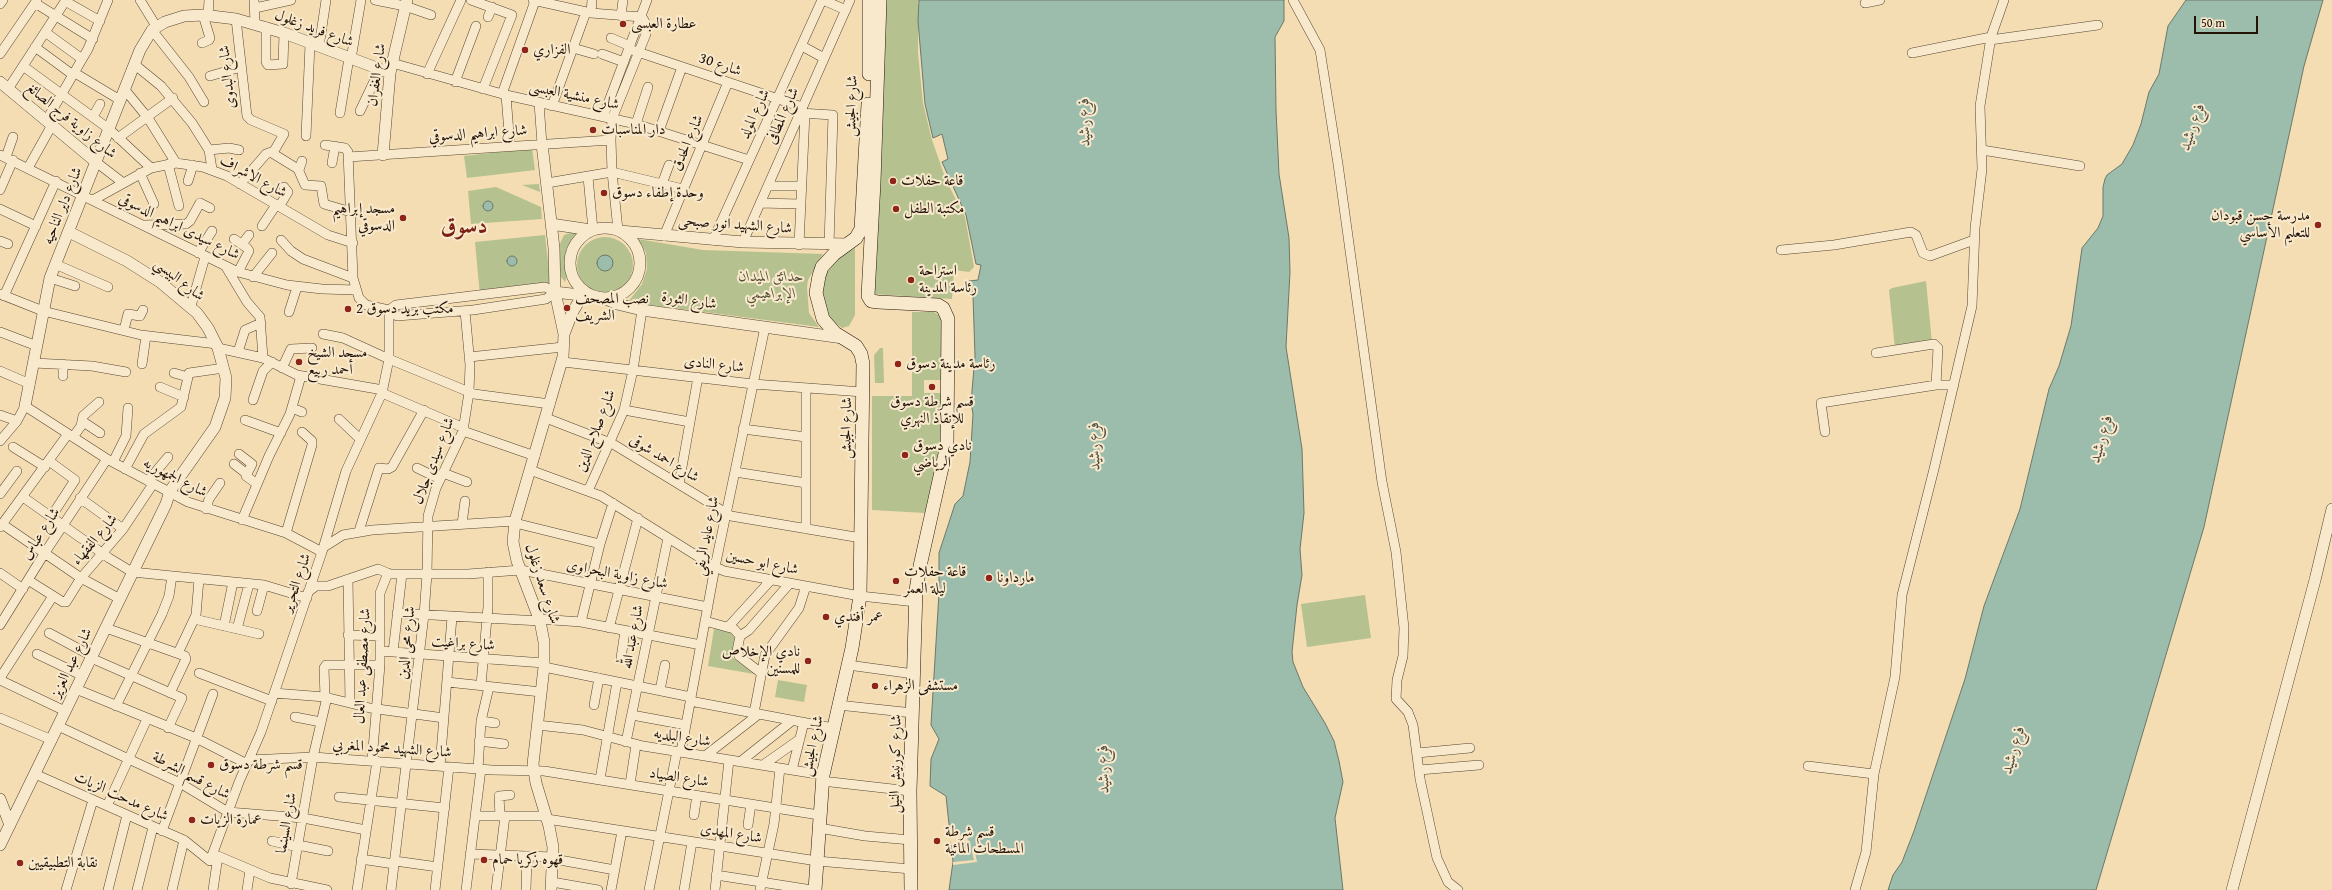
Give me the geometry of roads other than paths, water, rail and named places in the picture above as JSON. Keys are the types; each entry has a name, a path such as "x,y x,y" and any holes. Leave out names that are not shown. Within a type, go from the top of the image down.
{"main road":[{"name":"شارع الجيش","path":"815,890 822,778 848,665 860,596 863,392 861,354 856,346 843,338 823,319 816,293 818,276 822,267 834,254 859,234 863,224 869,74 869,0"},
{"name":"شارع الجيش","path":"871,300 867,293 874,182 880,0"},
{"name":"شارع كورنيش النيل","path":"871,300 938,305 943,308 948,319 947,445 920,566 916,602 910,791 911,890"}],"street":[{"path":"0,4 3,0"},
{"path":"28,168 63,93 93,39 108,0"},
{"path":"140,0 154,28 189,77 204,102"},
{"path":"202,43 210,38 205,16 209,0"},
{"path":"255,23 254,4 291,0"},
{"path":"306,136 315,45 326,0"},
{"path":"340,113 361,0"},
{"path":"375,0 406,3 431,15"},
{"path":"427,74 461,0"},
{"path":"471,0 512,15 483,89"},
{"path":"510,146 504,95 534,0 555,3 588,12 642,17"},
{"path":"552,106 592,0"},
{"path":"621,16 623,0"},
{"path":"603,117 642,17 647,0"},
{"path":"822,0 846,10"},
{"name":"شارع المولد","path":"713,240 822,0"},
{"name":"شارع المطافى","path":"743,242 803,111 824,58 850,0"},
{"path":"1293,0 1318,44 1320,54 1338,164 1382,482 1396,552 1404,628 1403,656 1396,680 1396,700 1410,716 1419,770 1437,858 1448,882 1458,890"},
{"path":"1865,3 1880,0"},
{"path":"1855,890 1866,852 1874,774 1895,677 1902,595 1972,306 1974,240 1982,169 1980,106 1991,38 2004,0"},
{"path":"0,54 36,1 55,17 93,39"},
{"path":"2,85 23,66 65,1 100,21"},
{"name":"شارع الغفران","path":"383,155 387,68 406,3"},
{"path":"488,18 492,7"},
{"name":"شارع فريد زغلول","path":"154,28 179,17 205,16 236,19 255,23 350,58 387,68"},
{"path":"619,231 610,140 612,119 646,34 645,22 642,17"},
{"name":"شارع البدوى","path":"236,19 248,118 284,134 272,153 266,154 240,184"},
{"path":"1912,54 1991,38 2098,25"},
{"path":"455,82 476,26"},
{"path":"266,27 266,62 268,65 284,64 284,33"},
{"name":"شارع داير الناحيه","path":"25,406 50,278 69,232 88,198 96,162 134,64 143,43 154,28"},
{"path":"45,32 82,59"},
{"name":"شارع 30","path":"611,38 639,52 777,99 803,111 833,115 829,245"},
{"path":"802,46 824,58"},
{"path":"35,47 74,74 120,100"},
{"path":"573,48 624,62"},
{"path":"134,64 173,98 192,123 209,150 212,169"},
{"path":"23,66 63,93 94,117 151,168"},
{"path":"210,76 241,67"},
{"path":"659,131 682,67"},
{"path":"360,112 387,68"},
{"name":"شارع منشية العبسى","path":"387,68 427,74 504,95 636,124 749,160"},
{"name":"شارع الحدق","path":"664,236 728,82"},
{"name":"شارع زاوية فرج الصائغ","path":"2,85 122,182"},
{"path":"636,124 648,87"},
{"path":"125,90 148,118 172,164 179,206"},
{"path":"118,138 148,118 173,98"},
{"path":"325,145 345,148 348,158 353,243 353,278 356,290 366,305 389,310 397,316 465,311 546,299 555,292 551,224 539,103"},
{"path":"94,117 100,104"},
{"path":"799,245 803,111"},
{"path":"0,190 6,158 13,137"},
{"name":"شارع ابراهيم الدسوقي","path":"348,158 610,140"},
{"path":"332,163 335,146"},
{"path":"209,150 224,148 239,150"},
{"path":"1982,150 2080,166"},
{"path":"272,153 299,170"},
{"name":"شارع سيدى ابراهيم الدسوقي","path":"6,158 56,181 201,255 238,272 297,287 356,290"},
{"path":"302,161 299,170 304,184 321,186 324,204 351,212"},
{"name":"شارع الاشراف","path":"88,198 151,168 172,164 193,165 212,169 328,235 353,243"},
{"path":"188,181 193,165"},
{"path":"662,184 669,165"},
{"path":"547,183 612,172 683,189"},
{"path":"140,173 154,204"},
{"path":"588,177 592,230"},
{"path":"56,181 2,295 43,311 146,336 217,346 263,358 301,376 382,392 464,429 535,456"},
{"path":"768,186 800,186"},
{"path":"262,226 288,192 284,187"},
{"path":"144,226 186,224 190,221 200,203 210,208"},
{"path":"760,203 800,204"},
{"path":"0,209 36,226"},
{"path":"551,224 592,230 606,228 619,231 627,236 637,248 640,263 639,271 632,285 626,291 620,295 594,297 572,313 564,334"},
{"path":"592,230 580,237 572,248 570,267 578,285 594,297"},
{"path":"191,306 201,255 212,231"},
{"name":"شارع الشهيد انور صبحى","path":"619,231 743,242 799,245 848,244"},
{"name":"شارع البيسي","path":"69,232 127,261 160,282 191,306 203,320 217,346 224,368 225,398 219,418 170,493"},
{"path":"1781,250 1834,245 1911,232 1916,236 1924,253 1930,256 1974,240"},
{"path":"242,244 249,235"},
{"path":"234,239 242,244 248,251 238,272"},
{"path":"281,240 291,251 303,258 353,278"},
{"path":"253,277 272,253"},
{"path":"55,264 108,287"},
{"path":"226,267 247,302 259,315 261,323 263,358"},
{"path":"50,278 75,286"},
{"path":"289,312 297,287"},
{"name":"شارع الثورة","path":"389,310 396,305 545,288 555,292 594,297 642,310 843,338"},
{"name":"شارع سعد زغلول","path":"552,886 554,858 547,818 533,770 544,665 544,642 539,620 520,570 513,542 515,522 562,362 564,334 555,292"},
{"path":"124,330 128,314 140,316 143,310"},
{"name":"شارع التحرير","path":"210,861 273,697 323,549 342,483 360,439 382,392 389,359 389,310"},
{"name":"شارع صلاح الدين","path":"588,491 624,410 633,370 642,310"},
{"name":"شارع سيدى جلال","path":"427,525 430,506 441,476 464,429 470,392 465,311"},
{"path":"238,352 245,330 261,323"},
{"name":"شارع عايد الريفي","path":"649,890 669,790 686,725 715,567 765,327"},
{"path":"0,332 37,346"},
{"path":"323,334 343,338 389,359 470,392 484,396 550,404"},
{"path":"142,364 146,336"},
{"path":"1876,353 1934,344 1938,348 1936,385"},
{"path":"469,357 563,347"},
{"path":"282,368 291,350 312,348"},
{"path":"253,400 263,372 272,362"},
{"name":"شارع النادى","path":"562,362 753,384 863,392"},
{"path":"34,363 99,367 126,372"},
{"path":"63,364 63,376"},
{"path":"125,469 144,434 160,417 179,409 184,396 188,377 193,371 224,368"},
{"path":"0,371 30,384"},
{"path":"174,373 188,377"},
{"path":"242,520 292,408 301,376"},
{"path":"679,484 698,377"},
{"path":"1825,432 1821,403 1936,385 1954,385"},
{"path":"160,387 184,396"},
{"path":"806,388 806,529"},
{"path":"99,402 83,416 82,421 71,436 47,464 1,526 81,578 120,599"},
{"path":"0,441 17,421 25,406"},
{"name":"شارع الجمهوريه","path":"25,406 110,460 170,493 206,510 286,533 323,549"},
{"name":"شارع عباس","path":"0,625 80,498 110,460 126,436 128,408"},
{"path":"292,408 302,412"},
{"path":"359,531 378,469 382,467 388,469 392,467 424,410"},
{"path":"624,410 690,422"},
{"path":"0,415 17,421"},
{"name":"شارع احمد شوقى","path":"546,418 610,442 726,513 736,517 861,538"},
{"path":"339,419 360,439"},
{"path":"245,420 281,433"},
{"path":"82,421 100,433"},
{"path":"743,429 806,437"},
{"path":"286,533 312,445 312,441 302,432"},
{"path":"13,447 75,480 51,517"},
{"path":"239,454 252,465 247,474"},
{"name":"شارع الفقهاء","path":"28,580 63,602 66,602 81,578 123,529 168,457"},
{"path":"234,464 247,474 247,478 257,484"},
{"path":"416,468 467,482"},
{"name":"شارع ابو حسين","path":"530,470 588,491 613,503 715,567 729,572 860,596 916,602"},
{"path":"0,494 17,471"},
{"path":"735,472 806,483"},
{"path":"206,510 209,499 220,483"},
{"name":"شارع عبد العزيز","path":"0,845 83,676 170,493"},
{"path":"23,497 101,553 132,572 264,585 308,595"},
{"path":"80,498 123,529"},
{"path":"462,524 465,501"},
{"path":"581,622 600,544 613,503"},
{"path":"2232,890 2315,580 2332,509"},
{"path":"610,628 618,590 638,518"},
{"path":"323,549 343,534 359,531 427,525 515,522 600,544"},
{"name":"شارع محى الدين","path":"391,890 424,615 428,574 427,525"},
{"name":"شارع عبد الله","path":"626,742 668,538"},
{"name":"شارع زاوية البحراوى","path":"308,595 316,586 324,587 376,569 388,573 402,574 520,570 618,590 708,606"},
{"path":"466,890 480,769 479,741 485,686 483,660 487,619 488,572"},
{"name":"شارع مصطفى عبد العال","path":"357,890 374,761 376,709 380,665 380,593 388,573"},
{"path":"392,652 402,574"},
{"path":"116,706 166,605 172,576"},
{"path":"2,577 23,589"},
{"path":"178,653 194,619 199,579"},
{"path":"348,579 350,703"},
{"path":"729,626 771,580"},
{"path":"224,626 233,582"},
{"path":"761,673 739,656 737,651 740,636 749,630 790,583"},
{"path":"237,629 249,584"},
{"path":"257,611 264,585"},
{"path":"705,756 757,714 761,673 768,650 800,608 804,600 806,586"},
{"path":"53,596 0,679 65,711"},
{"path":"397,613 487,619 581,622 700,645"},
{"path":"440,766 452,617"},
{"path":"194,619 259,634"},
{"path":"705,621 734,628 740,636"},
{"path":"106,628 178,653 186,658 170,693"},
{"path":"621,658 625,631"},
{"path":"49,633 92,657 183,700 168,728"},
{"path":"348,635 380,636"},
{"name":"شارع براغيت","path":"380,651 544,665 598,678 660,690 691,699 757,714 833,728"},
{"path":"37,654 83,676"},
{"path":"349,664 380,665"},
{"name":"شارع السينما","path":"291,884 313,757 326,697 325,666 349,664"},
{"path":"660,690 665,665"},
{"path":"848,665 914,674"},
{"path":"199,672 273,697 326,697 376,709 444,718"},
{"path":"594,705 598,678"},
{"path":"447,682 541,692"},
{"path":"600,779 617,682"},
{"name":"شارع الشهيد محمود المغربي","path":"76,689 168,728 196,738 248,762 313,757 480,769 533,770"},
{"path":"162,831 213,694"},
{"path":"838,705 913,713"},
{"path":"632,715 686,725"},
{"path":"295,717 321,722"},
{"path":"0,718 52,740"},
{"path":"107,806 147,719"},
{"path":"740,762 793,720"},
{"path":"481,721 495,723"},
{"path":"792,770 804,722"},
{"name":"شارع البلديه","path":"537,725 583,730 636,745 792,770 822,778 910,791"},
{"name":"شارع قسم الشرطة","path":"58,726 180,783 228,812 303,818 366,830"},
{"path":"763,765 800,739"},
{"path":"479,741 504,744"},
{"path":"630,784 636,745"},
{"path":"1417,753 1470,748"},
{"path":"715,890 729,760"},
{"path":"1419,770 1479,765"},
{"path":"1808,766 1874,774"},
{"path":"435,890 449,767"},
{"path":"760,886 768,854 776,808 780,768"},
{"name":"شارع الصياد","path":"533,770 600,779 776,808 865,836 911,840"},
{"name":"شارع مدحت الزيات","path":"35,774 184,840 210,861"},
{"path":"496,890 501,855 502,816 499,796 510,795"},
{"path":"694,815 697,795"},
{"path":"339,797 369,802 445,808"},
{"path":"0,799 10,826"},
{"path":"66,890 93,800"},
{"path":"748,825 751,804"},
{"path":"108,890 126,815"},
{"name":"شارع المهدى","path":"475,816 547,818 817,861 911,869"},
{"path":"137,890 153,827"},
{"path":"611,890 622,831"},
{"path":"172,890 184,840"},
{"path":"272,841 328,851"},
{"path":"684,890 692,842"},
{"path":"470,854 554,858 615,870"},
{"path":"210,861 218,856"},
{"path":"218,856 270,878 302,888 327,890"},
{"path":"213,890 218,856"},
{"path":"526,890 527,856"},
{"path":"362,859 438,867"},
{"path":"247,890 250,870"},
{"path":"716,875 760,886 812,890"},
{"path":"552,886 598,890"}],"water":[{"name":"فرع رشيد","path":"919,0 1284,0 1284,21 1275,37 1276,110 1279,174 1289,238 1290,272 1286,347 1302,449 1304,513 1300,549 1302,575 1292,652 1293,662 1303,687 1334,741 1339,761 1343,782 1335,818 1343,890 949,890 953,862 946,796 930,786 931,759 939,739 931,725 939,593 939,553 955,504 963,496 970,462 973,414 971,403 975,356 973,296 969,281 978,280 981,265 976,264 966,215 942,162 948,159 942,134 933,138 925,104 918,21"},
{"name":"فرع رشيد","path":"2186,0 2323,0 2304,66 2204,527 2096,890 1888,890 1893,875 1902,862 1914,831 1965,679 1984,606 2020,509 2049,389 2059,366 2071,326 2082,248 2098,228 2103,216 2103,187 2105,179 2107,175 2122,164 2133,145 2141,124 2149,92 2159,74 2168,26"},
{"path":"486,201 490,201 493,206 490,211 486,211 483,208 483,204"},
{"path":"602,255 608,255 613,260 611,269 608,271 602,271 597,266 597,260"},
{"path":"510,256 514,256 516,257 516,265 510,266 507,263 507,259"}],"place":[{"name":"عطارة العبسى","path":"623,24"},
{"name":"الفزاري","path":"525,50"},
{"name":"دار المناسبات","path":"593,130"},
{"name":"قاعة حفلات","path":"893,181"},
{"name":"وحدة إطفاء دسوق","path":"604,193"},
{"name":"مكتبة الطفل","path":"896,209"},
{"name":"مسجد إبراهيم الدسوقي","path":"403,218"},
{"name":"مدرسة حسن قبودان للتعليم الأساسي","path":"2318,225"},
{"name":"استراحة رئاسة المدينة","path":"911,280"},
{"name":"نصب المصحف الشريف","path":"567,308"},
{"name":"مكتب بريد دسوق 2","path":"348,309"},
{"name":"مسجد الشيخ أحمد ربيع","path":"299,362"},
{"name":"رئاسة مدينة دسوق","path":"898,364"},
{"name":"قسم شرطة دسوق للإنقاذ النهري","path":"932,387"},
{"name":"نادي دسوق الرياضي","path":"905,455"},
{"name":"مارداونا","path":"989,578"},
{"name":"قاعة حفلات ليلة العمر","path":"896,581"},
{"name":"عمر أفندي","path":"826,617"},
{"name":"نادي الإخلاص للمسنين","path":"808,661"},
{"name":"مستشفى الزهراء","path":"875,686"},
{"name":"قسم شرطة دسوق","path":"211,765"},
{"name":"عمارة الزيات","path":"192,820"},
{"name":"قسم شرطة المسطحات المائية","path":"937,841"},
{"name":"قهوه زكريا حمام","path":"484,860"},
{"name":"نقابة التطبيقيين","path":"20,863"}],"district":[{"name":"دسوق","path":"464,227"}],"park label":[{"name":"حدائق الميدان الإبراهيمي","path":"771,286"}]}
